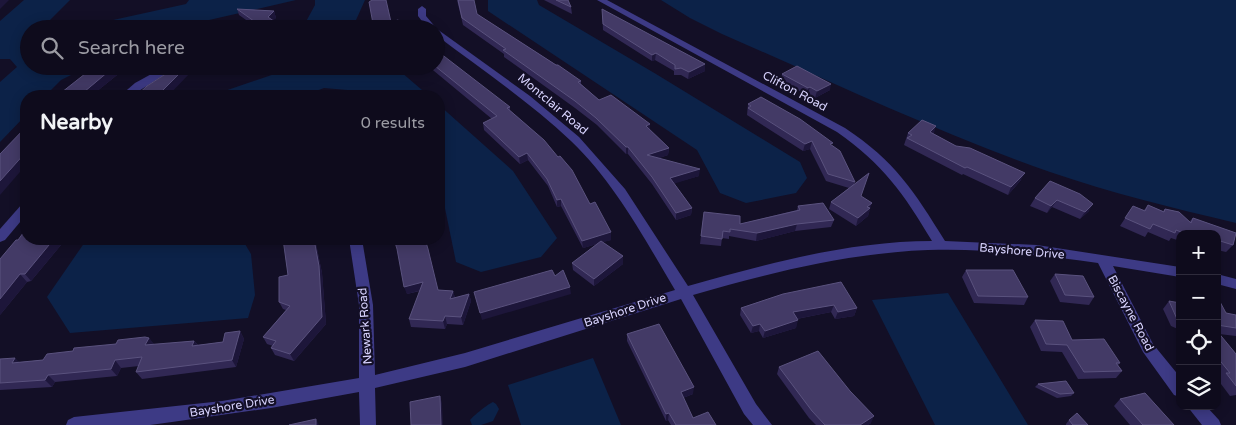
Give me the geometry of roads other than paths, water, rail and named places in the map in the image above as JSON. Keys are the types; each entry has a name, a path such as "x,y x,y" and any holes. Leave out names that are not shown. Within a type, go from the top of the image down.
{"street":[{"name":"Clifton Road","path":"601,0 841,130 870,151 891,171 913,200 941,246"},
{"name":"Montclair Road","path":"422,9 422,16 426,20"},
{"name":"Montclair Road","path":"445,37 526,98 575,139 621,192 684,292 750,409 764,425"},
{"path":"133,90 157,75"},
{"path":"0,237 20,213"},
{"name":"Newark Road","path":"356,245 366,305 368,425"},
{"name":"Bayshore Drive","path":"74,425 146,419 368,384 466,359 759,271 849,252 896,247 941,246 1024,249 1103,259 1176,271"},
{"name":"Biscayne Road","path":"1103,259 1148,348 1176,385"},
{"path":"1221,281 1236,284"},
{"path":"1199,410 1213,425"}],"water":[{"path":"24,0 70,0 50,20 20,20 20,75 71,75 61,80 51,90 20,90 20,121 0,142 0,82 17,67 10,59 0,59 0,21"},
{"path":"189,0 296,0 209,20 113,20 186,4"},
{"path":"315,0 365,0 356,20 307,20 315,5"},
{"path":"488,0 537,0 539,5 800,162 807,178 796,193 746,203 720,193 697,150 488,11"},
{"path":"661,0 1236,0 1236,223 1096,187 1008,157 925,124 722,34 690,18"},
{"path":"272,75 404,75 422,90 347,90 324,88 319,90 228,90"},
{"path":"445,110 513,171 557,238 541,257 481,272 456,262 445,208"},
{"path":"83,245 246,245 251,254 255,295 248,318 70,333 47,297"},
{"path":"948,293 1028,425 935,425 872,300"},
{"path":"593,358 621,425 521,425 508,385"},
{"path":"493,402 499,409 493,421 481,425 472,425 470,420"}]}
